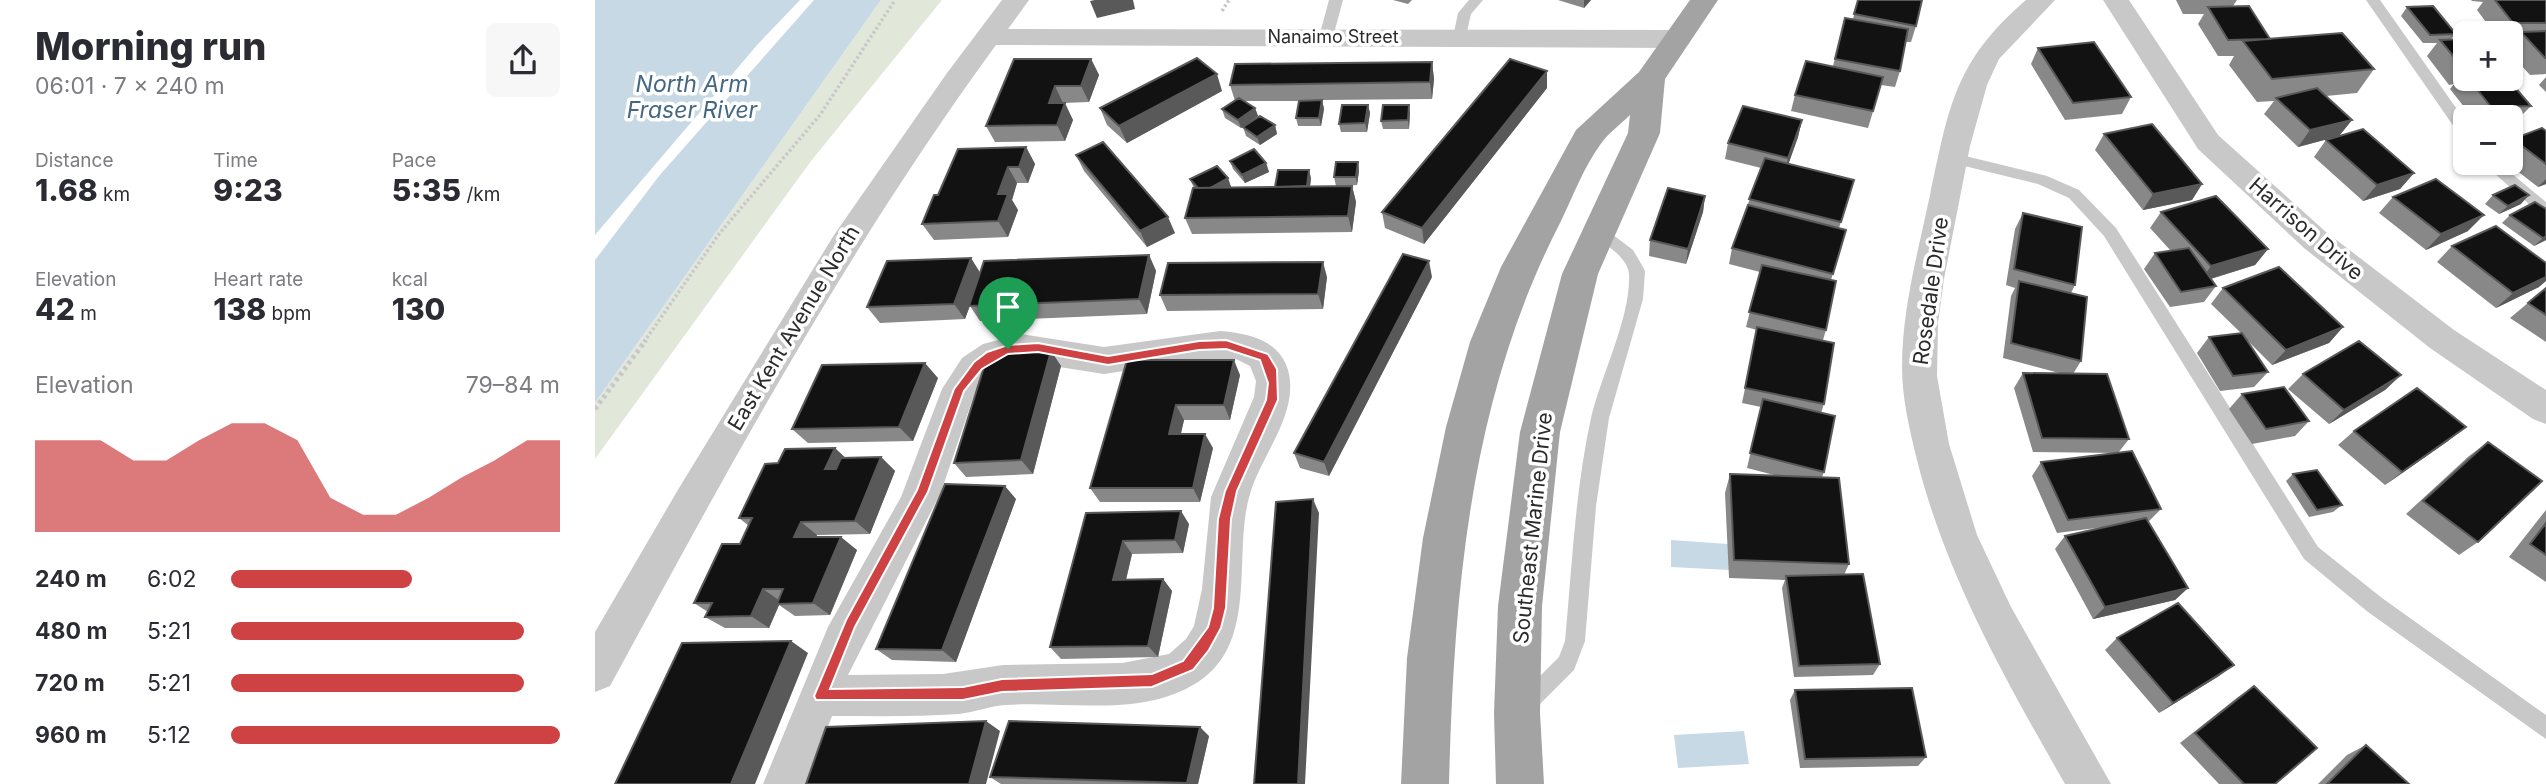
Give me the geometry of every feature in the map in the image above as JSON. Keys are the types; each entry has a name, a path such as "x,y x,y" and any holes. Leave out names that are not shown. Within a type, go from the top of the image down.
{"main road":[{"name":"Southeast Marine Drive","path":"1425,784 1430,658 1444,538 1466,427 1489,342 1519,267 1587,138 1650,79 1705,0"},
{"name":"Southeast Marine Drive","path":"1520,784 1517,713 1521,606 1540,432 1580,274 1644,134 1650,79"}],"street":[{"name":"East Kent Avenue North","path":"595,672 714,459 865,210 1016,0"},
{"name":"Rosedale Drive","path":"2042,0 2023,15 1979,67 1953,158 1921,336 1919,366 1924,412 1940,484 1968,563 2001,631 2089,784"},
{"name":"Harrison Drive","path":"2116,0 2207,142 2325,248 2442,340 2546,410"},
{"name":"Nanaimo Street","path":"987,37 1678,38"},
{"path":"785,784 850,624 922,492 959,389 967,377 991,355 1008,349 1038,347 1108,360 1199,346 1226,345 1264,357 1271,369 1274,383 1272,400 1231,491 1224,519 1219,608 1214,628 1205,646 1188,665 1152,680 1002,685 963,693 821,696"}],"lane":[{"path":"1326,37 1336,0"},
{"path":"1460,37 1465,13 1476,0"},
{"path":"2372,0 2453,115"},
{"path":"1953,158 2042,180 2074,194 2110,232 2311,553 2375,605 2546,728"},
{"path":"2504,175 2546,211"},
{"path":"1517,713 1567,663 1576,641 1587,506 1600,418 1635,299 1637,271 1627,254 1600,231"}],"path":[{"path":"595,409 674,302 719,234 820,114 895,0"}],"shaded area":[{"path":"881,0 942,0 811,161 595,459 595,403"}],"water":[{"name":"North Arm Fraser River","path":"595,0 881,0 595,403"},
{"path":"1671,540 1728,544 1730,570 1671,567"},
{"path":"1744,731 1749,764 1678,768 1674,735"}],"pier":[{"path":"800,0 814,0 659,176 595,260 595,235 758,44"}],"building":[{"path":"1858,0 1922,0 1916,26 1854,14"},
{"path":"2495,0 2546,0 2546,23 2511,21"},
{"path":"2249,6 2270,39 2228,40 2208,7"},
{"path":"2433,6 2453,30 2453,34 2430,35 2407,7"},
{"path":"1845,18 1908,29 1900,71 1835,59"},
{"path":"2546,31 2546,58 2523,34 2523,32"},
{"path":"2342,33 2374,69 2272,79 2243,41"},
{"path":"2440,40 2453,40 2453,56"},
{"path":"2094,42 2131,97 2073,103 2038,48"},
{"path":"1197,58 1217,74 1119,126 1100,108"},
{"path":"1014,59 1091,59 1081,86 1055,86 1049,103 1065,103 1057,125 986,126"},
{"path":"1510,59 1547,71 1422,228 1382,212"},
{"path":"1806,61 1883,77 1873,111 1795,95"},
{"path":"1432,62 1430,82 1230,85 1235,64"},
{"path":"2317,88 2352,120 2310,130 2276,98"},
{"path":"2478,91 2518,91 2531,106 2523,105 2489,105"},
{"path":"1239,98 1255,108 1238,120 1222,109"},
{"path":"1322,100 1319,118 1296,118 1299,101"},
{"path":"1342,105 1368,105 1365,123 1339,124"},
{"path":"1383,105 1409,105 1408,120 1381,121"},
{"path":"1743,106 1802,120 1788,158 1728,143"},
{"path":"1260,116 1275,125 1257,137 1243,127"},
{"path":"2152,124 2202,184 2153,194 2104,134"},
{"path":"2542,128 2546,131 2546,164 2523,147 2523,135"},
{"path":"2363,129 2414,173 2377,185 2326,140"},
{"path":"1103,142 1168,217 1140,231 1076,155"},
{"path":"1026,147 1019,167 1008,167 998,194 1008,194 998,221 922,224 958,149"},
{"path":"1254,149 1266,163 1242,175 1230,161"},
{"path":"1765,158 1854,180 1841,222 1749,199"},
{"path":"1336,162 1358,162 1356,177 1334,177"},
{"path":"1217,166 1228,178 1210,188 1198,188 1190,179"},
{"path":"1278,170 1309,170 1307,186 1275,187"},
{"path":"2436,179 2484,215 2441,234 2393,197"},
{"path":"2515,185 2529,195 2508,206 2493,195"},
{"path":"1352,186 1348,216 1185,218 1193,188"},
{"path":"1668,188 1705,196 1688,249 1650,240"},
{"path":"2216,196 2268,249 2211,266 2161,212"},
{"path":"2535,202 2546,209 2546,236 2543,238 2510,215"},
{"path":"1748,205 1846,230 1833,274 1732,248"},
{"path":"2023,213 2082,227 2075,285 2014,269"},
{"path":"2496,226 2546,263 2546,277 2513,293 2452,246"},
{"path":"2189,248 2216,286 2181,292 2155,253"},
{"path":"1403,254 1429,261 1324,462 1294,453"},
{"path":"1149,255 1139,299 969,306 984,261"},
{"path":"971,258 954,304 867,307 887,261"},
{"path":"1323,262 1318,294 1160,295 1168,263"},
{"path":"1762,265 1836,281 1826,330 1749,312"},
{"path":"2279,267 2343,327 2286,350 2223,288"},
{"path":"2019,281 2087,297 2081,361 2011,343"},
{"path":"2546,288 2546,315 2528,303"},
{"path":"1757,327 1834,343 1824,404 1745,388"},
{"path":"2242,333 2268,372 2233,376 2209,337"},
{"path":"2359,341 2401,375 2344,410 2303,374"},
{"path":"1051,351 1021,460 954,463 988,354"},
{"path":"1127,360 1234,360 1224,405 1176,405 1169,434 1205,434 1193,488 1090,488"},
{"path":"925,363 899,427 792,429 822,365"},
{"path":"2023,373 2107,374 2129,439 2042,438"},
{"path":"2284,387 2309,421 2266,429 2242,394"},
{"path":"2417,388 2466,427 2402,472 2354,431"},
{"path":"1763,399 1835,416 1824,472 1750,453"},
{"path":"2488,442 2542,481 2478,542 2423,501"},
{"path":"835,448 825,469 836,469 841,458 881,457 855,521 801,522 794,537 841,537 813,603 777,604 783,589 763,589 751,616 705,617 712,603 694,603 722,544 740,544 752,518 739,518 765,464 778,463 785,449"},
{"path":"2132,451 2161,509 2068,520 2041,462"},
{"path":"2317,470 2342,505 2317,510 2293,474"},
{"path":"1730,474 1839,478 1849,564 1734,560"},
{"path":"945,484 1005,486 942,650 876,649"},
{"path":"1313,499 1298,784 1254,784 1276,502"},
{"path":"1181,511 1175,540 1123,541 1113,580 1163,579 1148,646 1050,647 1086,513"},
{"path":"2146,518 2188,588 2105,607 2065,536"},
{"path":"2546,523 2546,555 2530,544"},
{"path":"1863,574 1880,664 1799,666 1786,576"},
{"path":"2178,603 2234,665 2173,703 2117,638"},
{"path":"791,641 731,784 615,784 682,643"},
{"path":"2254,686 2317,748 2275,784 2244,784 2195,733"},
{"path":"1912,688 1926,757 1805,759 1795,690"},
{"path":"986,721 969,784 806,784 826,727"},
{"path":"1009,721 1200,727 1187,783 990,777"},
{"path":"2366,745 2409,784 2327,784"}],"route":[{"path":"1226,345 1264,357 1271,369 1274,383 1272,400 1231,491 1224,519 1219,608 1214,628 1205,646 1188,665 1171,675 1152,680 1002,685 963,693 821,696 850,624 922,492 959,389 967,377 991,355 1008,349 1038,347 1108,360 1199,346 1226,345"}]}
